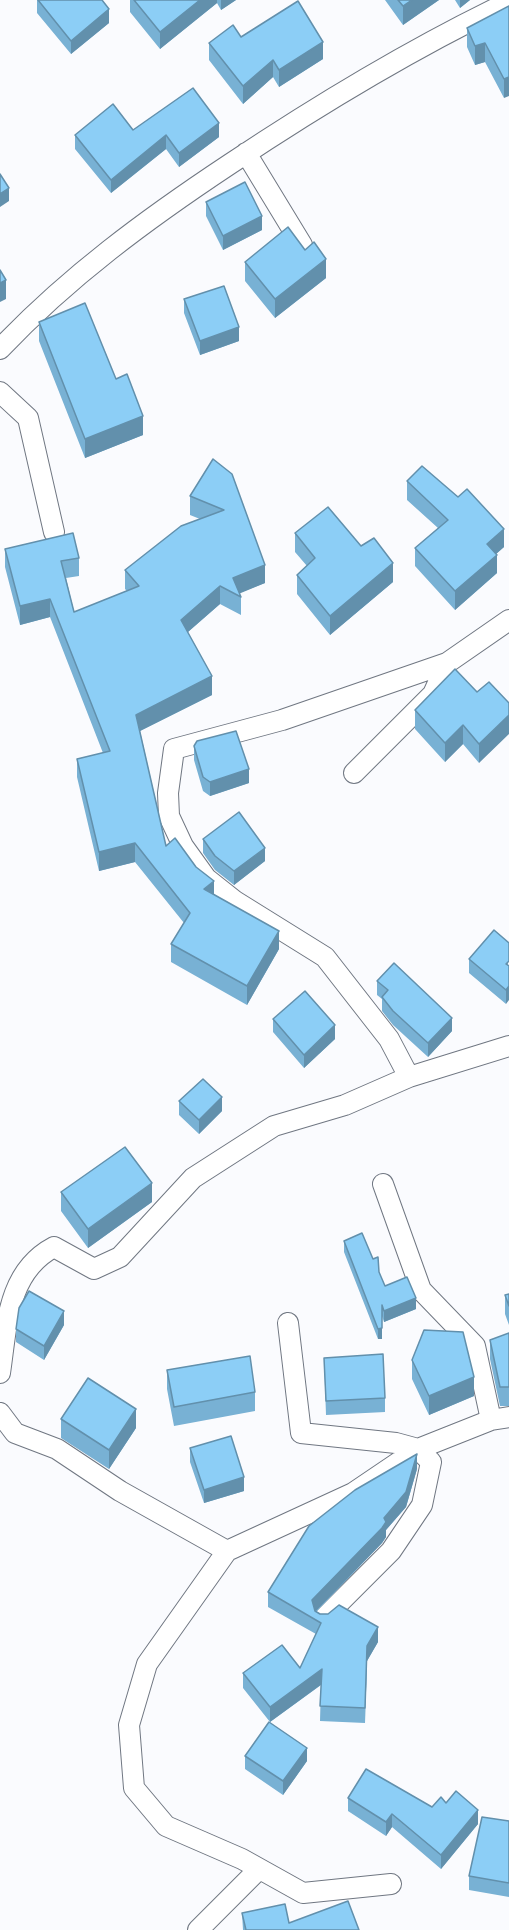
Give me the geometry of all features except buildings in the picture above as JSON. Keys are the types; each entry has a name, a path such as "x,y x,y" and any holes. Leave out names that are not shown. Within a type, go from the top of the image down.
{"street":[{"path":"0,349 41,306 148,218 339,92 435,38 509,2"},
{"path":"246,153 302,245"},
{"path":"0,392 28,418 54,532"},
{"path":"409,1077 389,1039 325,957 235,901 206,878 183,846 169,816 168,793 174,749 282,720 447,663 509,620"},
{"path":"354,773 433,694 447,663"},
{"path":"0,1373 8,1314 16,1285 39,1255 54,1247 94,1269 120,1257 193,1178 274,1126 345,1105 409,1077 509,1046"},
{"path":"382,1184 421,1290 474,1346 500,1418 418,1449 353,1493 227,1551 147,1664 129,1725 134,1788 166,1826 259,1869 303,1893 391,1884"},
{"path":"288,1323 301,1433 396,1443 418,1449 430,1462 423,1505 391,1551 324,1618"},
{"path":"0,1413 15,1433 57,1449 120,1491 227,1551"},
{"path":"198,1930 259,1869"}]}
